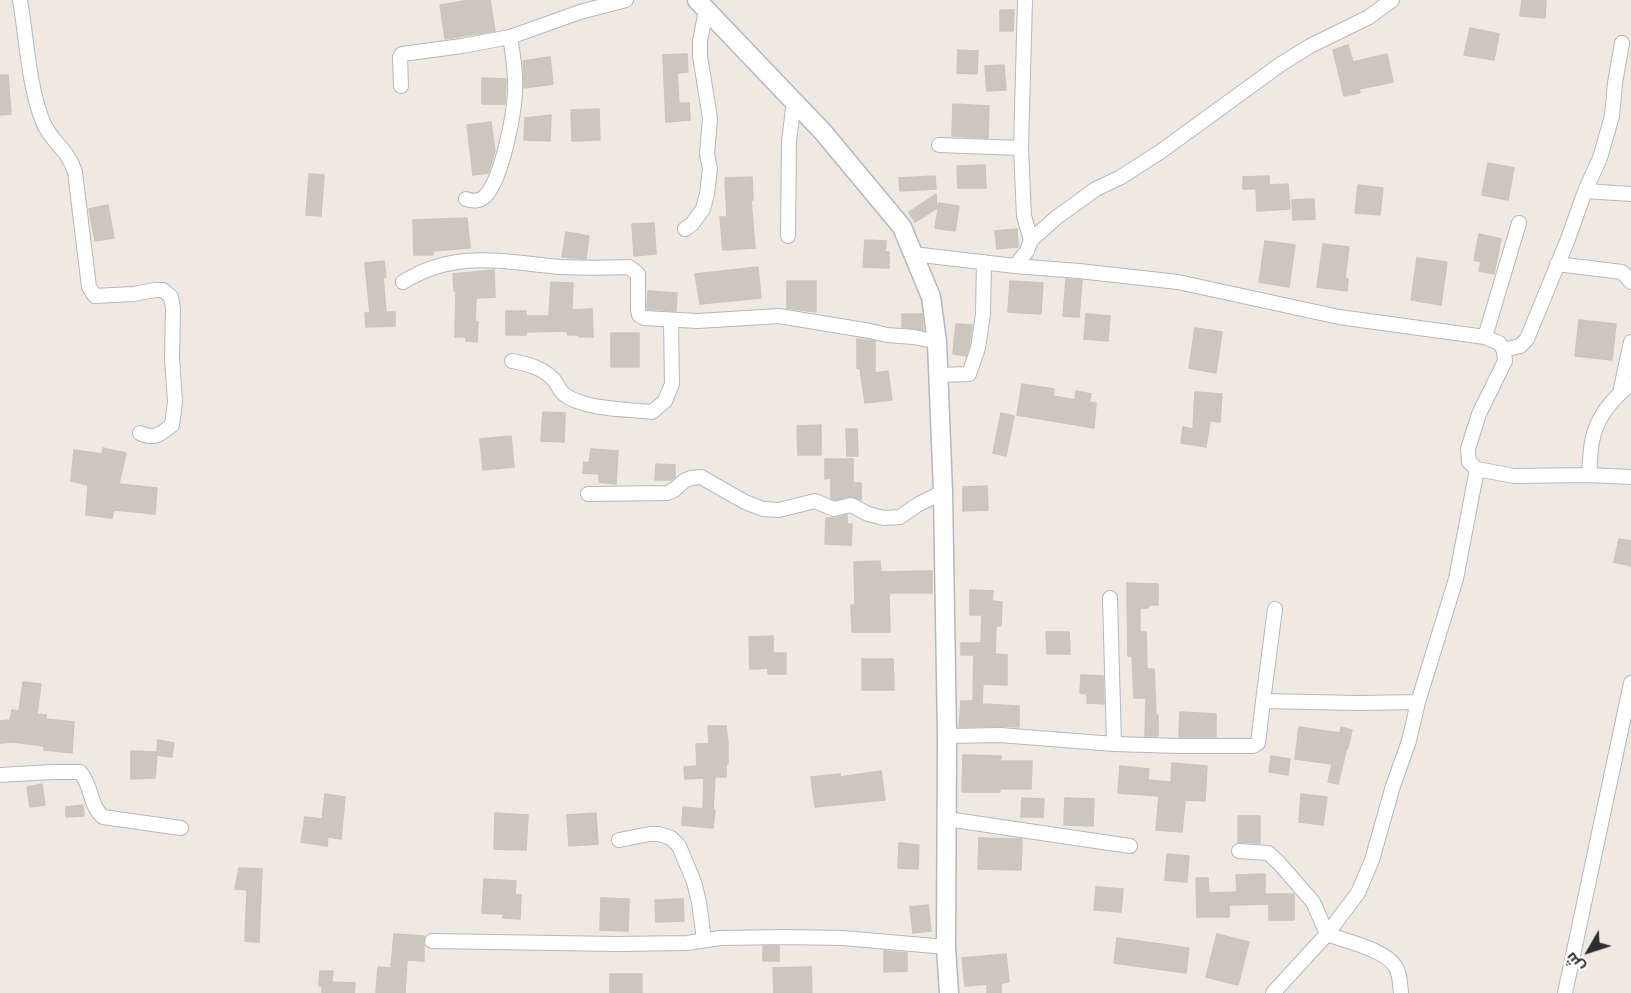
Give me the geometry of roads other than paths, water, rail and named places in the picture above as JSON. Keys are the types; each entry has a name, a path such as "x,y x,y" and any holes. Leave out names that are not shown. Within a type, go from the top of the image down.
{"street":[{"path":"20,0 34,90 43,122 50,136 69,156 75,172 89,287 92,293 94,296 101,297 164,290 171,297 175,402 172,425 160,435 147,436 140,433"},
{"path":"401,86 400,57 402,54 510,37 580,12 626,0"},
{"path":"1024,0 1021,148 1024,216 1031,240"},
{"path":"1015,266 1027,250 1031,240 1057,217 1096,189 1121,177 1160,152 1281,64 1310,46 1369,17 1392,0"},
{"path":"702,5 823,132 902,227 931,297 938,342 943,492 947,736 946,947 949,993"},
{"path":"685,229 692,224 703,209 710,169 707,154 710,118 700,56 702,5"},
{"path":"466,199 478,200 487,195 498,171 510,130 515,81 510,37"},
{"path":"1504,350 1520,346 1527,339 1585,190 1600,158 1612,116 1622,43"},
{"path":"788,236 789,141 794,101"},
{"path":"939,145 1021,148"},
{"path":"1585,190 1631,194"},
{"path":"1485,337 1519,223"},
{"path":"913,254 1178,282 1339,316 1485,337 1499,343 1504,350 1505,361 1479,414 1468,449 1469,462 1477,469 1514,477 1589,475 1631,477"},
{"path":"403,282 437,265 463,261 498,260 600,269 629,267 638,274 639,315 644,318 698,321 779,316 938,342"},
{"path":"939,375 969,374 978,348 983,314 984,262"},
{"path":"1557,264 1622,272 1630,280"},
{"path":"512,361 542,370 554,380 564,395 588,405 652,412 665,401 672,384 671,320"},
{"path":"1620,393 1631,342"},
{"path":"1589,475 1592,440 1604,411 1631,384"},
{"path":"1273,993 1327,934 1358,893 1372,860 1456,579 1477,469"},
{"path":"588,494 667,493 675,490 684,481 701,477 745,502 764,509 779,510 815,501 834,509 851,504 868,514 885,518 900,517 917,505 943,492"},
{"path":"1110,598 1114,744"},
{"path":"947,736 1000,735 1114,744 1252,746 1258,743 1275,609"},
{"path":"1565,993 1631,683"},
{"path":"1263,701 1418,702"},
{"path":"0,775 80,772 89,787 96,811 103,817 181,828"},
{"path":"947,819 1130,846"},
{"path":"619,840 659,834 671,838 679,846 694,882 704,940"},
{"path":"1239,851 1268,853 1280,863 1313,902 1327,934 1382,954 1394,965 1400,979 1401,993"},
{"path":"432,941 616,944 687,943 741,937 843,938 946,947"}]}
